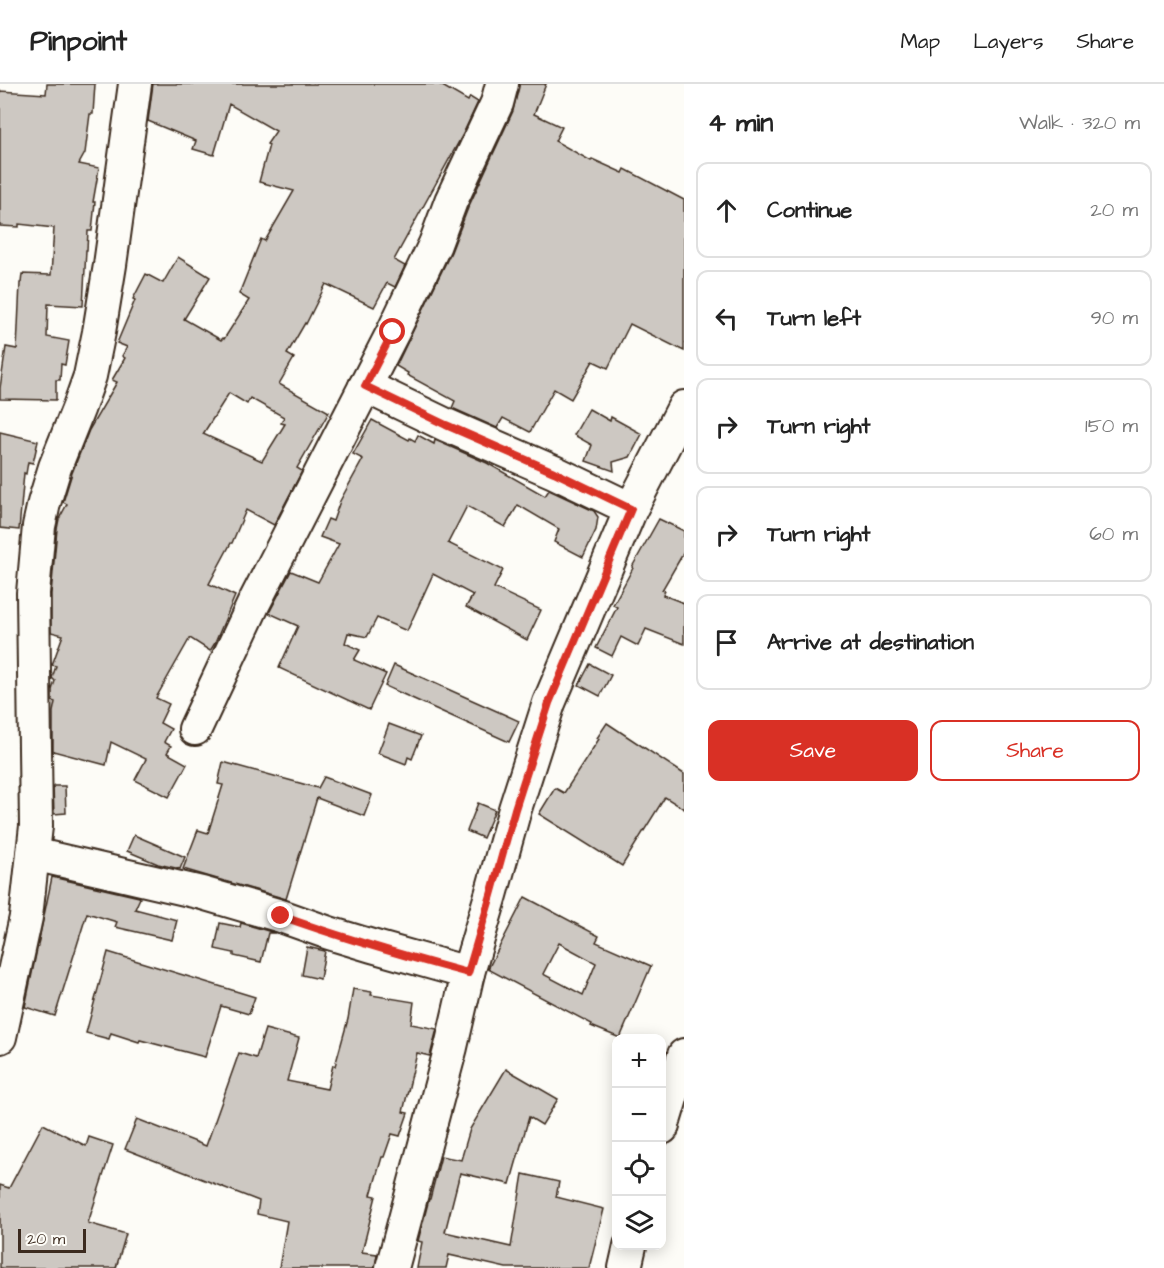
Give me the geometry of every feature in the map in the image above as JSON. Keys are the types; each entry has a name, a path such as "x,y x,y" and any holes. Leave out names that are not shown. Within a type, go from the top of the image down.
{"street":[{"path":"0,1037 26,917 36,826 33,604 36,549 44,503 55,467 90,376 110,265 135,84"},
{"path":"195,729 254,603 393,332 435,244 451,201 497,103 502,84"},
{"path":"365,386 631,509"},
{"path":"392,1268 451,1047 468,973 515,809 549,703 631,509 684,407"},
{"path":"33,854 202,893 468,973"},
{"path":"666,1115 684,1055"},
{"path":"625,1268 629,1250"}],"building":[{"path":"47,84 95,84 93,114 90,114 85,153 79,164 99,168 93,202 95,202 92,231 88,231 83,306 48,304 47,337 69,341 65,365 61,364 60,380 56,380 56,400 0,399 6,347 17,349 22,274 51,275 54,228 19,224 19,227 0,226 0,91 46,94"},
{"path":"153,84 439,84 468,101 470,97 478,102 394,260 405,266 395,287 387,283 374,307 326,284 306,324 287,354 294,358 279,384 329,412 297,468 302,471 274,525 246,510 232,543 209,584 235,596 215,643 210,651 190,638 156,698 169,704 160,723 171,729 164,742 171,746 167,753 187,764 169,797 135,780 146,759 111,742 106,765 53,751 55,702 52,701 52,690 55,681 52,678 56,666 52,665 63,635 51,632 51,594 59,519 67,504 63,502 89,430 117,382 112,380 125,358 122,356 127,347 117,343 135,300 133,299 146,274 163,283 178,257 210,277 184,319 221,340 224,339 249,300 239,294 261,239 265,241 294,191 259,182 269,145 267,144 276,131 229,104 214,155 193,149 196,141 148,121","holes":["229,393 247,404 250,398 284,417 281,423 285,424 262,461 203,434"]},
{"path":"519,84 546,84 534,114 562,127 555,141 591,161 592,159 623,173 625,169 684,200 684,351 630,324 608,368 593,361 571,399 554,389 530,432 503,418 497,428 452,408 455,401 407,375 408,373 396,366 451,252 468,208 513,111"},
{"path":"589,409 610,421 611,417 642,434 630,457 613,462 614,471 586,461 592,445 574,435"},
{"path":"372,420 409,440 410,438 415,441 418,435 434,444 435,440 487,463 545,496 549,490 594,511 598,517 596,530 583,557 554,542 559,529 518,505 505,527 467,506 448,543 503,570 494,588 541,610 527,640 466,607 473,595 433,574 407,631 377,618 367,637 348,633 345,643 360,650 354,660 386,674 369,710 279,668 298,626 269,613 291,571 318,582 339,544 320,537 328,519 333,521 340,501 363,459 353,454"},
{"path":"0,432 38,441 33,463 28,462 26,474 24,473 19,530 0,528"},
{"path":"659,519 684,531 684,552 662,590 665,591 663,595 684,603 684,644 646,629 638,646 621,637 612,656 596,648 617,607 613,605"},
{"path":"590,664 611,675 600,696 579,685"},
{"path":"394,665 519,721 509,742 385,686"},
{"path":"607,723 684,774 684,809 665,797 622,866 539,814 555,788 564,793"},
{"path":"389,724 421,736 412,759 408,757 406,764 378,753"},
{"path":"223,762 318,788 324,777 372,795 364,816 317,798 286,899 183,869 198,830 208,833 223,785 218,784"},
{"path":"53,786 65,786 66,813 54,814"},
{"path":"478,803 495,810 483,838 467,831"},
{"path":"134,835 185,857 180,869 158,864 127,851"},
{"path":"52,877 139,897 135,909 177,920 172,940 115,927 117,922 87,913 55,1016 25,1007"},
{"path":"525,897 599,936 596,942 651,966 622,1034 612,1035 591,1026 592,1024 488,969","holes":["559,943 596,963 583,995 543,974"]},
{"path":"220,923 240,927 241,923 275,933 268,933 261,962 215,949"},
{"path":"307,947 325,951 320,979 302,975"},
{"path":"108,952 255,997 249,1014 221,1006 205,1057 111,1033 109,1039 86,1033"},
{"path":"353,989 372,992 371,995 414,1002 411,1024 437,1029 430,1056 417,1053 403,1112 408,1113 400,1136 392,1134 384,1157 382,1157 371,1195 376,1196 362,1252 377,1254 375,1268 279,1268 287,1221 257,1214 259,1201 125,1149 137,1119 206,1146 239,1053 256,1058 265,1029 299,1038 287,1081 327,1089 348,1019"},
{"path":"506,1069 558,1099 542,1125 529,1117 510,1184 460,1173 445,1232 511,1247 523,1174 559,1182 556,1197 604,1209 589,1268 506,1268 449,1255 446,1268 417,1268 422,1242 418,1241 441,1156 461,1160 470,1129"},
{"path":"43,1124 86,1146 89,1137 113,1145 88,1223 126,1234 116,1268 0,1268 0,1185 9,1188"}],"route":[{"path":"281,916 329,933 468,973 515,809 549,703 631,509 365,386 393,332"}]}
